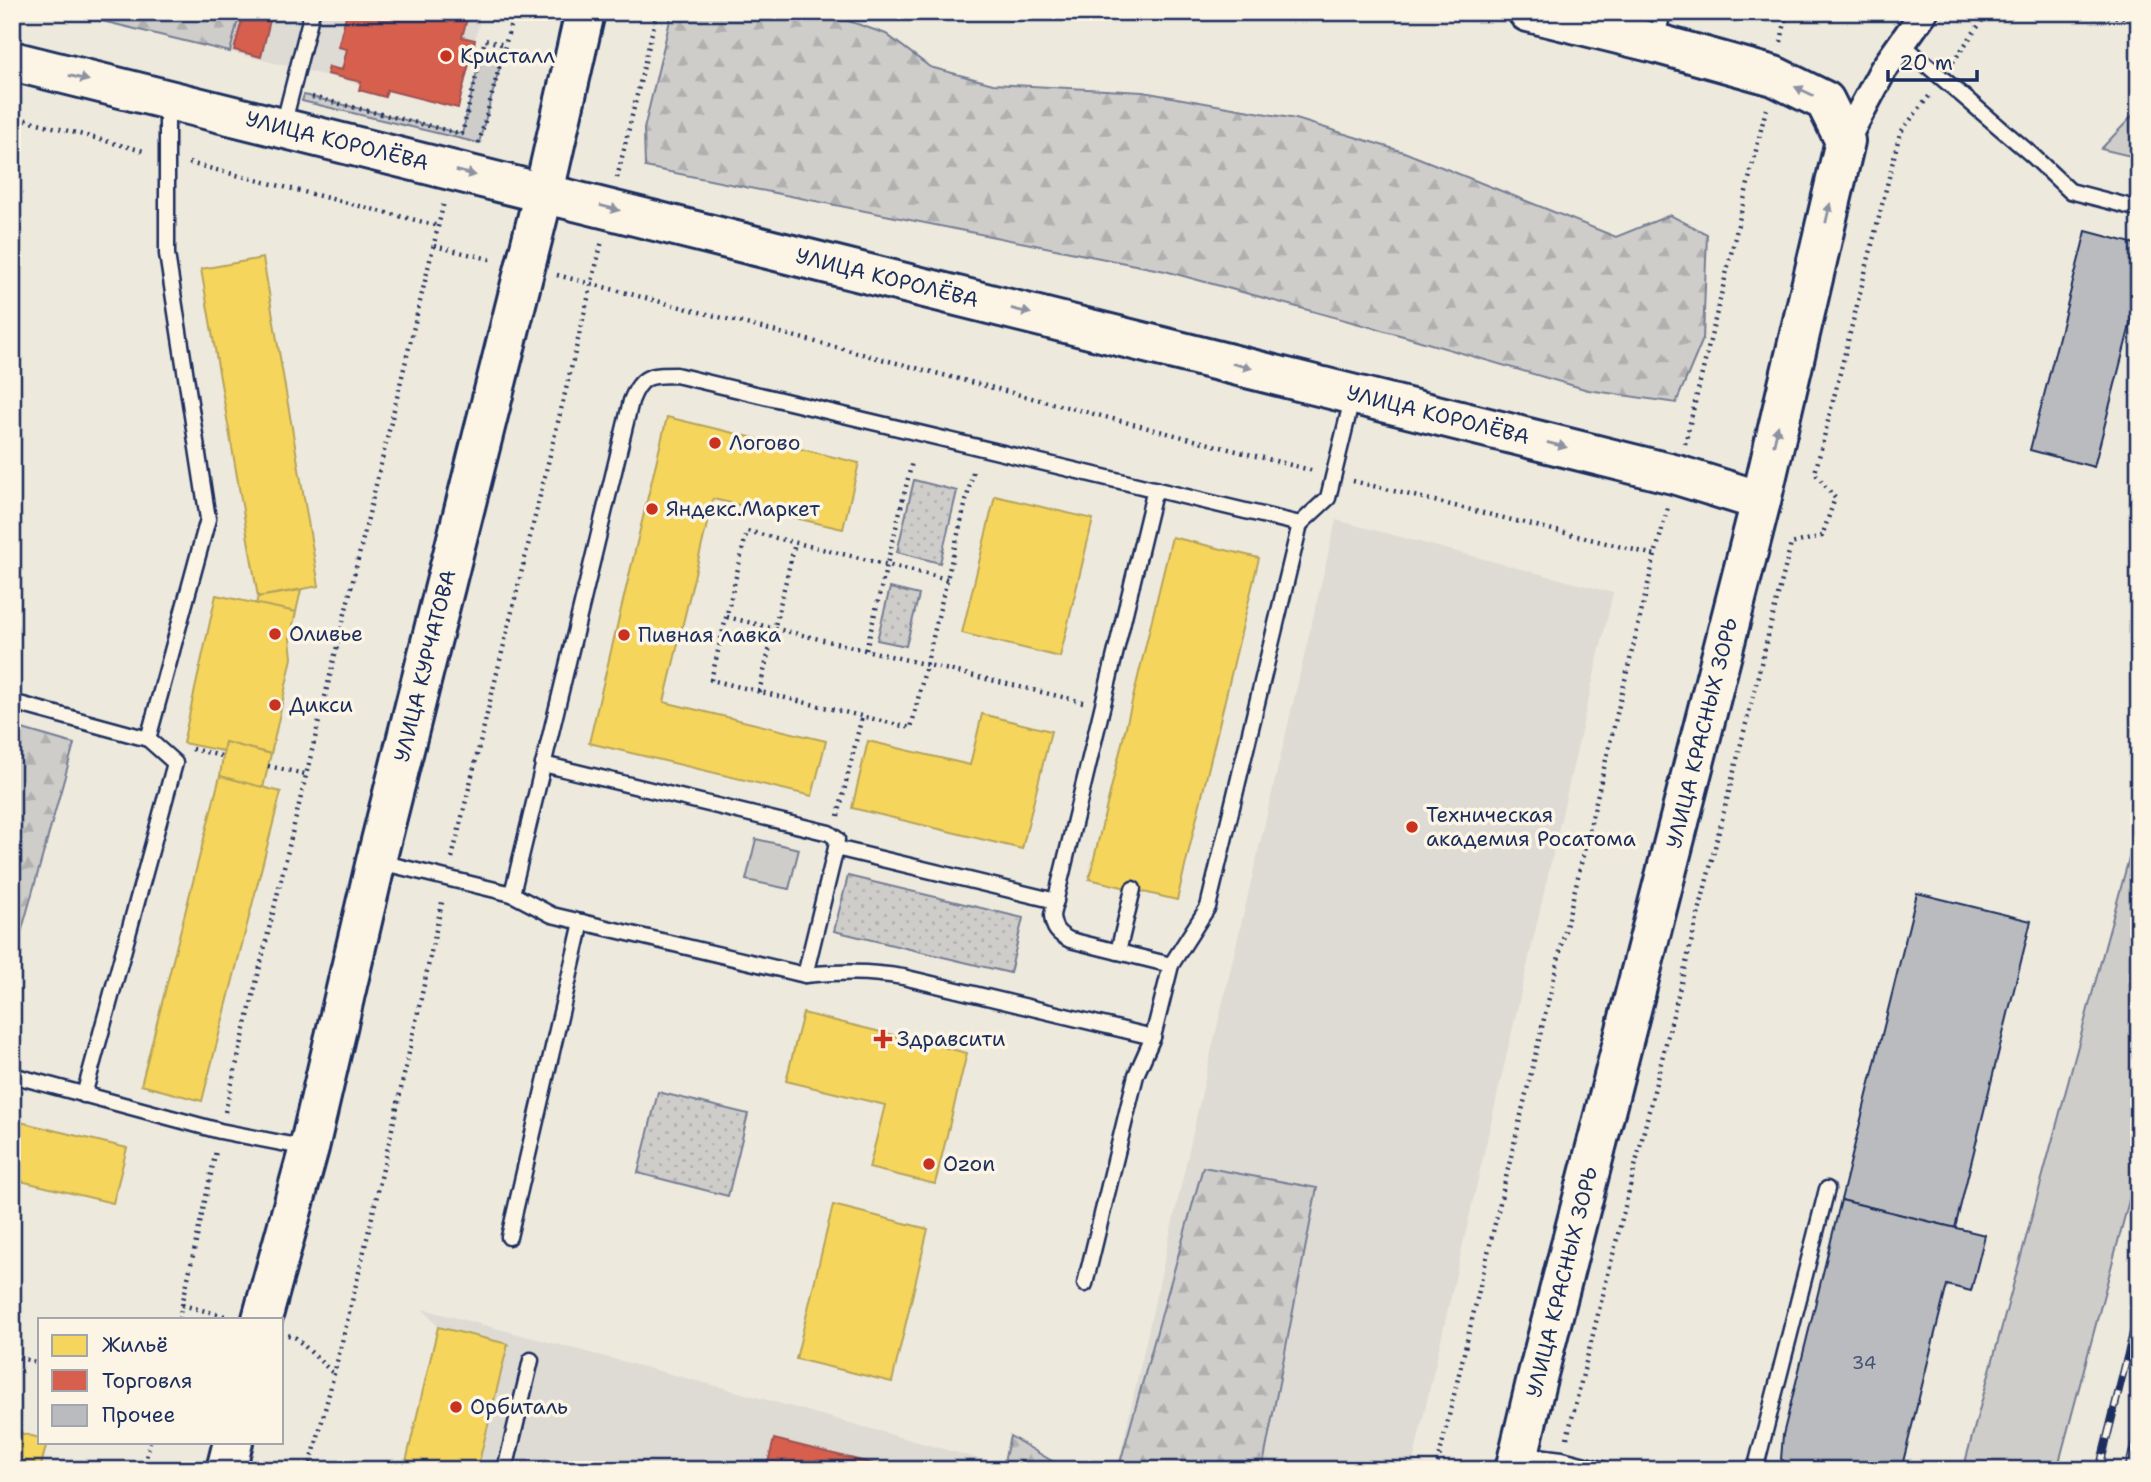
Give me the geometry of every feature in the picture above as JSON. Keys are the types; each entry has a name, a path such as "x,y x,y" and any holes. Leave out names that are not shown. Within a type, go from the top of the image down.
{"street":[{"name":"УЛИЦА КУРЧАТОВА","path":"261,1318 309,1148 376,861 544,192 585,12"},
{"path":"1528,12 1659,27 1825,101 1844,141"},
{"name":"УЛИЦА КРАСНЫХ ЗОРЬ","path":"1517,1462 1761,501 1844,141 1883,71 1924,12"},
{"name":"УЛИЦА КОРОЛЁВА","path":"12,61 1677,475 1761,501"},
{"path":"226,1470 232,1444"}],"lane":[{"path":"282,128 312,12"},
{"path":"1901,43 2070,191 2139,209"},
{"path":"148,739 208,519 167,254 167,100"},
{"path":"512,894 631,401 637,386 653,376 676,375 1300,524"},
{"path":"1085,1284 1136,1075 1153,1037 1171,965 1208,907 1300,524 1328,498 1353,394"},
{"path":"1155,489 1052,915 1053,926 1059,934 1070,940 1171,965"},
{"path":"12,702 148,739 175,763 83,1095"},
{"path":"543,764 830,832 837,839 836,848 805,975"},
{"path":"836,848 1056,901"},
{"path":"376,861 512,894 552,915 805,975 871,972 892,975 1153,1037"},
{"path":"1118,952 1133,889"},
{"path":"509,1237 582,922"},
{"path":"12,1075 220,1131 309,1148"},
{"path":"1755,1470 1827,1189"},
{"path":"505,1470 531,1360"},
{"path":"1517,1462 1562,1459 1605,1470"}],"path":[{"path":"179,1318 220,1131 444,200 479,143 514,12"},
{"path":"309,1470 372,1221 447,878 657,12"},
{"path":"1436,1470 1655,555 1774,76 1787,12"},
{"path":"1954,12 2139,17"},
{"path":"1562,1459 1791,544 1822,536 1835,498 1815,472 1900,133 1942,79 1987,13"},
{"path":"12,116 439,226"},
{"path":"591,283 1333,476 1655,555"},
{"path":"947,579 747,531 711,680 911,728 979,447"},
{"path":"866,650 912,462"},
{"path":"759,692 795,543"},
{"path":"727,617 1102,707"},
{"path":"830,832 838,816 862,716"},
{"path":"268,766 305,774"},
{"path":"182,1305 233,1318"},
{"path":"284,1334 296,1338 335,1375"},
{"path":"12,1356 38,1362"},
{"path":"143,1470 150,1444"}],"shaded area":[{"path":"240,12 482,12 458,108 230,52"},
{"name":"Техническая академия Росатома","path":"1336,520 1613,593 1411,1470 1117,1470 1209,1061"},
{"path":"423,1309 724,1388 1019,1470 404,1470 438,1327"}],"green space":[{"path":"65,12 240,12 230,52"},
{"path":"672,12 823,12 886,34 930,67 993,84 1143,92 1296,119 1404,152 1616,237 1670,215 1707,234 1703,339 1676,403 1588,390 1165,271 645,167 644,129"},
{"path":"482,50 503,55 479,143 302,101 304,95 462,134"},
{"path":"2139,109 2139,158 2101,149"},
{"path":"914,480 957,491 940,563 897,552"},
{"path":"890,588 919,595 906,646 877,640"},
{"path":"12,726 74,744 12,965"},
{"path":"2139,821 2139,1163 2057,1470 1963,1470"},
{"path":"756,839 799,849 789,889 746,880"},
{"path":"848,876 1023,918 1010,973 834,931"},
{"path":"658,1092 748,1114 728,1196 638,1173"},
{"path":"1203,1167 1317,1188 1262,1470 1118,1470"},
{"path":"1010,1436 1067,1470 1002,1470"}],"building: Жильё":[{"path":"263,258 319,586 258,597 201,269"},
{"path":"667,417 859,463 843,529 713,499 664,702 826,741 812,796 589,743"},
{"path":"995,496 1093,519 1060,657 962,633"},
{"path":"1172,537 1259,558 1177,900 1089,879"},
{"path":"301,590 296,612 256,604 258,597"},
{"path":"216,595 296,612 290,638 292,658 271,754 225,742 223,751 183,743"},
{"path":"982,714 1051,731 1022,849 852,808 868,741 970,765"},
{"path":"225,742 271,754 263,788 220,776"},
{"path":"220,776 281,792 202,1101 141,1085"},
{"path":"803,1013 967,1053 935,1184 869,1168 885,1105 786,1081"},
{"path":"12,1120 127,1148 113,1203 12,1179"},
{"path":"833,1205 928,1229 892,1382 796,1359"},
{"name":"Орбиталь","path":"438,1327 508,1344 477,1470 404,1470"},
{"path":"12,1431 38,1438 38,1444 46,1444 40,1470 12,1470"}],"building: Торговля":[{"path":"244,12 272,12 261,57 234,50"},
{"path":"347,12 469,12 462,37 475,40 458,108 387,90 385,97 359,90 361,82 327,74 329,67 342,70 347,49 338,47"},
{"path":"774,1439 898,1470 766,1470"}],"building: Прочее":[{"path":"2086,231 2139,245 2139,290 2094,467 2030,450"},
{"path":"1917,893 2031,921 1955,1228 1841,1200"},
{"path":"1841,1200 1985,1235 1971,1291 1947,1285 1901,1470 1796,1470 1781,1459 1783,1435"}],"railway":[{"path":"2099,1470 2139,1309"},
{"path":"2128,1470 2139,1426"}],"place":[{"name":"Кристалл","path":"446,56"},
{"name":"Логово","path":"715,443"},
{"name":"Яндекс.Маркет","path":"652,509"},
{"name":"Оливье","path":"275,634"},
{"name":"Пивная лавка","path":"624,635"},
{"name":"Дикси","path":"275,705"},
{"name":"Техническая академия Росатома","path":"1412,827"},
{"name":"Здравсити","path":"883,1039"},
{"name":"Ozon","path":"929,1164"},
{"name":"Орбиталь","path":"456,1407"}]}
